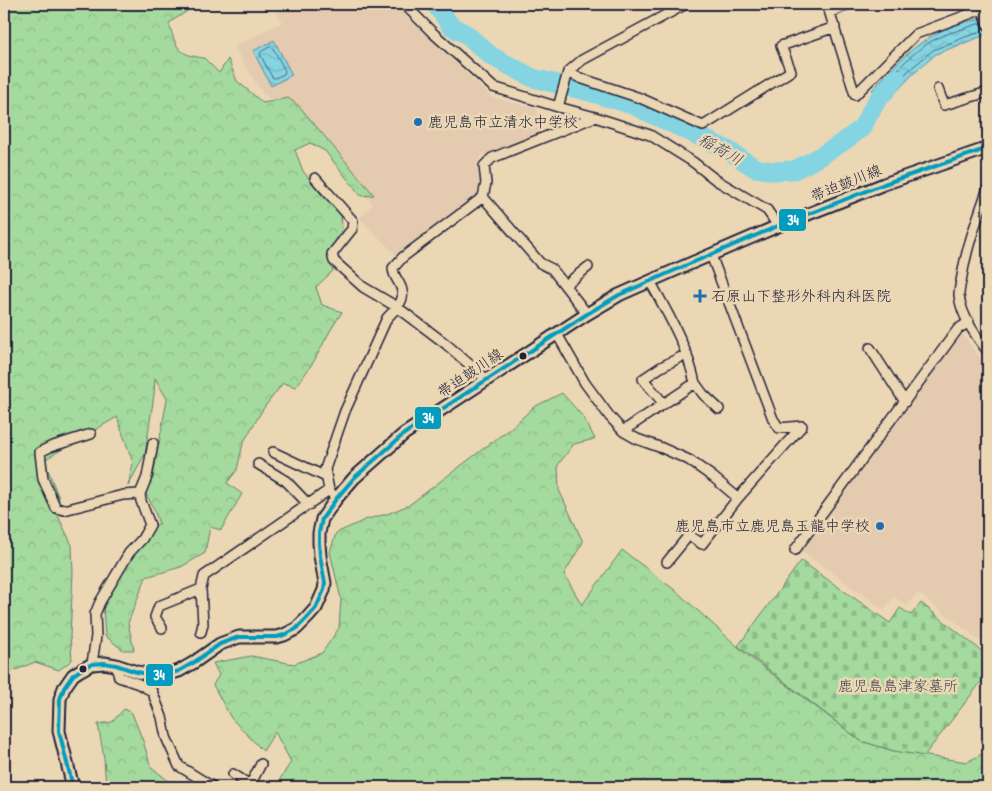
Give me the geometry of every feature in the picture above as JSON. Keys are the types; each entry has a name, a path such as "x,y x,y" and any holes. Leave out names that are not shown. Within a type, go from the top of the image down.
{"street":[{"path":"404,4 493,88 558,104 650,135 693,162 716,180 767,210 778,226"},
{"path":"558,104 568,74 582,60 686,4"},
{"path":"827,4 855,95 916,34 985,8 988,23"},
{"path":"830,13 848,4"},
{"path":"568,74 640,98 702,126 791,71 782,46 835,27"},
{"path":"938,89 944,105 988,92"},
{"path":"201,632 203,624 201,589 204,576 309,504 332,495 326,477 326,469 345,411 387,318 403,298 403,290 393,274 393,268 403,257 483,197 486,183 484,166 492,158 594,117"},
{"name":"帯迫皷川線","path":"92,664 104,663 152,675 165,675 179,671 220,644 240,637 277,637 296,629 316,608 324,590 325,582 320,556 319,533 322,518 332,495 404,434 486,379 619,295 778,226 893,181 988,148"},
{"path":"316,178 353,221 352,229 332,254 334,261 363,287 397,307 446,344 486,379"},
{"path":"988,188 966,254 959,294 968,322 988,350"},
{"path":"483,197 540,263 552,269 587,314"},
{"path":"667,562 689,535 702,544 738,498 802,426 779,428 773,419 711,255"},
{"path":"565,285 588,267"},
{"path":"650,281 672,322 693,371 695,383 718,410"},
{"path":"795,550 958,329 968,322"},
{"path":"557,334 586,383 610,417 623,431 637,440 662,448 688,460 713,477 738,498"},
{"path":"870,348 905,402"},
{"path":"664,404 643,379 686,354"},
{"path":"623,431 695,383"},
{"path":"90,434 40,452 43,478 56,508 64,510 123,495 140,494"},
{"path":"73,787 59,731 60,699 64,688 73,675 92,664 96,636 95,614 100,602 130,553 142,540 150,526 140,494 147,477 154,443"},
{"path":"273,452 326,477"},
{"path":"258,464 286,481 309,504"},
{"path":"162,628 155,617 159,606 201,589"},
{"path":"116,665 119,678 139,684 152,691 162,717 166,737 179,766 213,787"},
{"path":"233,774 250,786 261,764"}],"shaded area":[{"name":"鹿児島市立清水中学校","path":"272,4 395,4 491,97 537,109 540,133 483,155 477,164 481,186 478,194 396,255 359,218 373,204 288,111 262,93 234,47 282,22"},
{"path":"959,334 964,336 988,370 988,647 918,593 907,606 894,597 884,610 800,550"}],"green space":[{"path":"4,4 198,4 169,23 179,48 188,55 204,58 219,73 228,59 237,81 263,103 288,98 299,106 374,195 361,196 325,151 310,143 295,150 303,171 321,194 341,211 342,229 328,255 333,271 316,287 322,305 342,312 314,361 296,387 283,383 263,409 243,443 237,470 227,483 242,494 221,530 210,527 205,553 181,567 146,577 128,623 134,650 123,650 105,636 103,607 140,531 159,524 145,492 153,477 167,399 155,378 145,454 128,486 133,463 117,417 44,460 59,498 57,514 72,545 73,573 70,636 72,660 59,670 35,662 4,677"},
{"path":"562,393 584,418 595,439 574,444 558,465 559,490 583,542 564,574 582,605 622,550 676,591 746,654 861,741 894,751 967,762 988,751 988,787 275,787 291,762 275,732 263,751 231,718 213,685 219,675 213,663 251,656 294,664 322,653 339,628 341,599 330,552 336,533 367,519 387,514 409,505 512,427 534,407"},
{"name":"鹿児島島津家墓所","path":"801,561 890,623 900,608 911,615 921,603 988,656 988,673 924,756 894,751 861,741 738,646"},
{"path":"124,709 132,713 151,767 170,782 173,787 106,787 104,758 98,724 112,722"}],"water":[{"path":"988,16 988,34 936,54 912,75 885,104 872,90 904,56 932,35"},
{"path":"274,40 292,75 271,86 253,51"}],"waterway":[{"name":"稲荷川","path":"435,4 451,26 466,34 491,56 533,78 632,105 726,149 755,168 773,171 794,170 840,144 861,129 876,102 896,78"}],"transit line":[{"name":"34","path":"73,787 59,731 60,699 64,688 73,675 92,664 104,663 152,675 165,675 179,671 220,644 239,637 277,637 296,629 316,608 324,590 325,583 319,543 322,519 354,478 404,434 619,295 778,226 884,184 988,148"}],"place":[{"name":"鹿児島市立清水中学校","path":"418,122"},
{"name":"石原山下整形外科内科医院","path":"700,296"},
{"name":"鹿児島市立鹿児島玉龍中学校","path":"880,526"}]}
